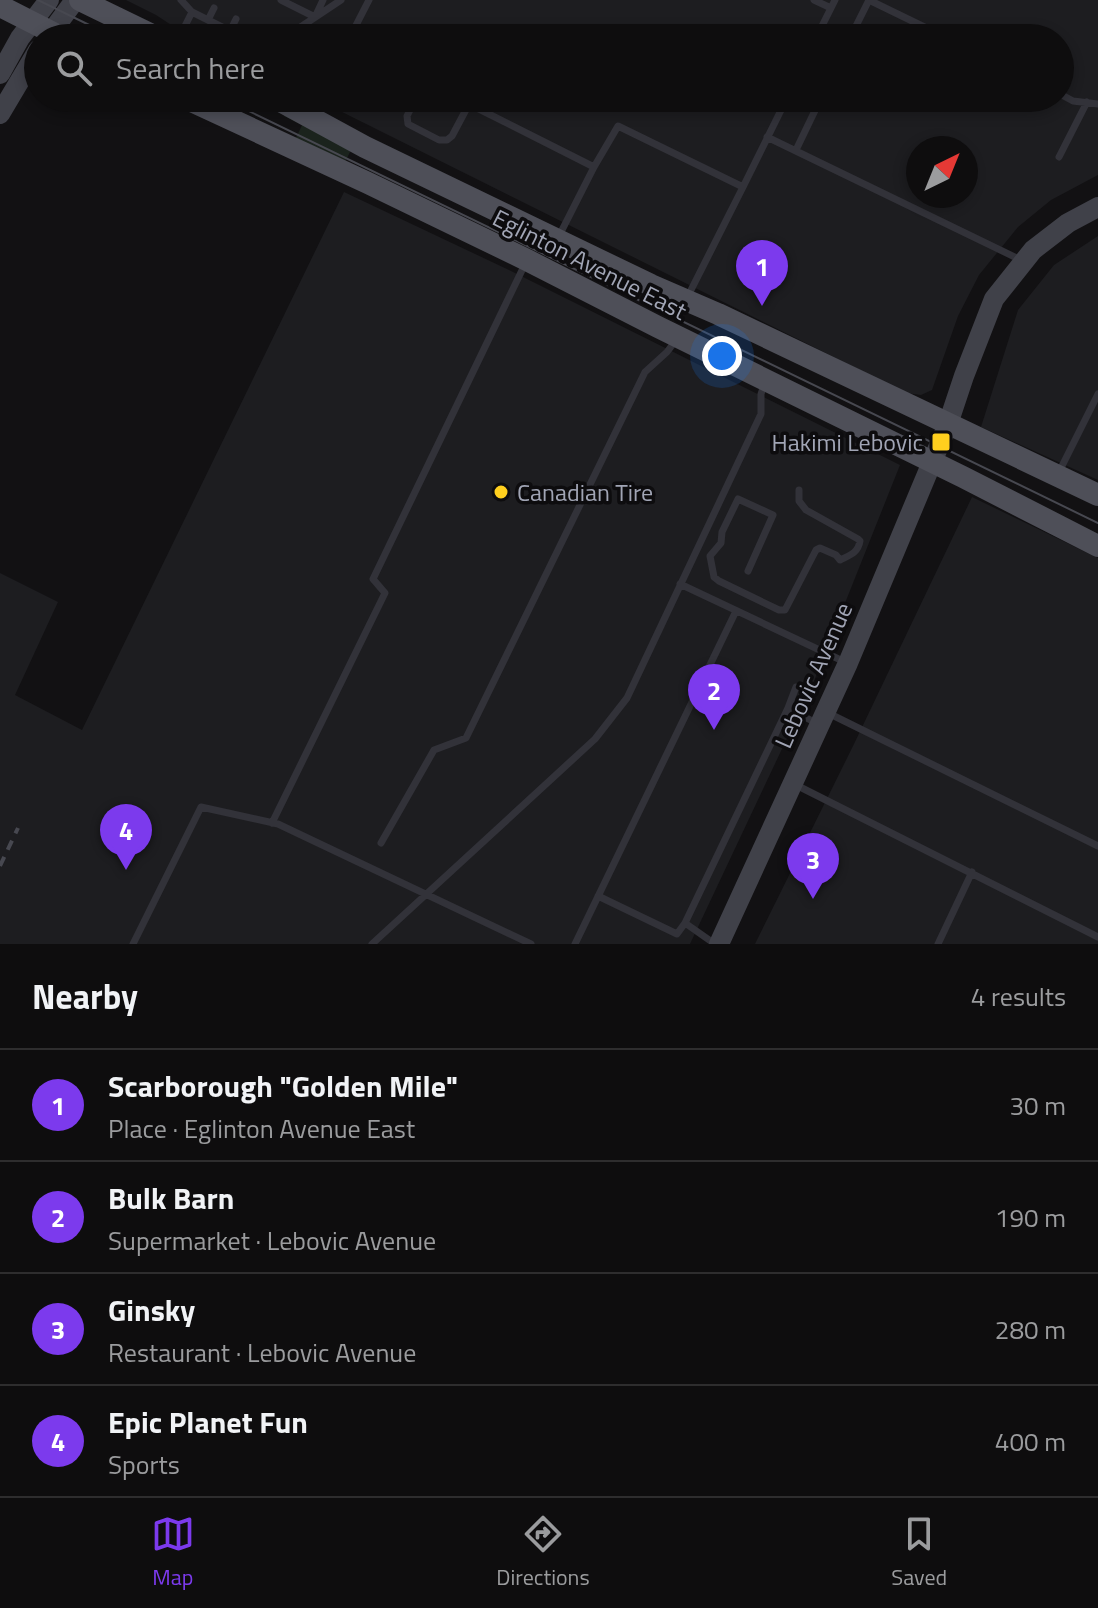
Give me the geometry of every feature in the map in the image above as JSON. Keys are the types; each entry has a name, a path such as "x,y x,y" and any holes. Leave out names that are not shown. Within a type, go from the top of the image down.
{"main road":[{"path":"77,0 128,24"},
{"path":"0,6 28,24"},
{"name":"Eglinton Avenue East","path":"215,112 527,260 1098,546"},
{"name":"Eglinton Avenue East","path":"301,112 365,147 651,285 687,299 1098,495"}],"street":[{"path":"47,24 49,0"},
{"path":"56,24 77,0"},
{"path":"0,74 20,38 24,38"},
{"path":"0,114 24,73"},
{"name":"Lebovic Avenue","path":"717,944 848,663 948,424 994,299 1033,250 1068,223 1098,207"}],"lane":[{"path":"181,0 216,24"},
{"path":"281,0 315,17"},
{"path":"315,17 323,0"},
{"path":"305,24 341,0"},
{"path":"357,24 369,0"},
{"path":"814,0 833,4 823,24"},
{"path":"857,24 869,0 918,24"},
{"path":"208,20 214,8"},
{"path":"234,24 236,19"},
{"path":"1074,101 1098,104"},
{"path":"1059,157 1087,102"},
{"path":"409,112 408,124 439,140 447,140 465,112"},
{"path":"485,112 594,167"},
{"path":"687,299 780,112"},
{"path":"796,150 814,112"},
{"path":"557,239 618,126 743,187"},
{"path":"767,137 1024,262"},
{"path":"272,823 385,593 373,579 527,260"},
{"path":"381,843 434,750 466,738 645,372 678,337"},
{"path":"372,944 595,739 627,698 761,414 765,380"},
{"path":"1057,475 1098,394"},
{"path":"748,571 773,515 738,499 722,532 721,543 710,556 714,577 779,610 785,610 816,550 820,548 840,560 859,548 860,541 806,510 799,501 799,490"},
{"path":"680,584 848,663"},
{"path":"575,944 736,611"},
{"path":"672,944 685,923 796,687"},
{"path":"788,708 822,718 1098,846"},
{"path":"793,783 1098,937"},
{"path":"133,944 201,807 272,823 531,944"},
{"path":"938,944 972,872"},
{"path":"598,896 677,934"},
{"path":"685,923 717,944"}],"shaded area":[{"path":"126,0 1098,0 1098,175 1051,200 1018,227 979,275 958,316 932,390 921,395 906,393 342,112 1074,112 1074,24 170,24"},
{"path":"286,112 352,148 345,162 296,138 302,125 284,116"},
{"path":"344,192 509,270 900,465 814,681 690,944 0,944 0,573 58,602 15,695 82,730"},
{"path":"1098,236 1098,480 981,427 1018,310 1054,265"},
{"path":"972,497 1098,558 1098,944 755,944 854,744"}],"tram line":[{"path":"38,0 87,24"},
{"path":"251,112 1098,523"}],"railway":[{"path":"0,866 18,828"}],"place":[{"name":"Scarborough \"Golden Mile\"","path":"762,306"},
{"name":"Hakimi Lebovic","path":"941,442"},
{"name":"Canadian Tire","path":"501,492"},
{"name":"Bulk Barn","path":"714,730"},
{"name":"Epic Planet Fun","path":"126,870"},
{"name":"Ginsky","path":"813,899"}]}
